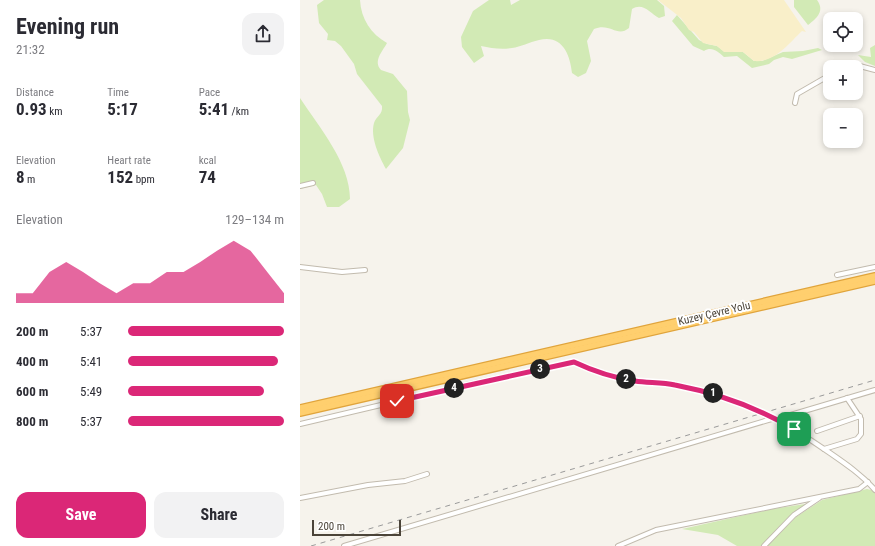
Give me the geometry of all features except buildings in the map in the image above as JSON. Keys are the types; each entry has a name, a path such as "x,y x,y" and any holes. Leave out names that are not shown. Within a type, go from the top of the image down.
{"highway":[{"name":"Kuzey Çevre Yolu","path":"553,352 875,276"},
{"name":"Kuzey Çevre Yolu","path":"553,352 875,281"},
{"path":"300,413 553,352"},
{"path":"300,408 533,357"}],"street":[{"path":"863,66 875,70"},
{"path":"795,103 797,94 823,79"},
{"path":"300,186 314,183"},
{"path":"300,267 342,272 365,270"},
{"path":"837,275 875,267"},
{"path":"300,424 462,386 574,362 586,368 623,378 672,384 719,395 745,404 776,419 824,449 868,482 875,490"},
{"path":"344,546 875,390"},
{"path":"824,449 859,438 863,426 860,416 847,398"},
{"path":"817,431 860,416"},
{"path":"300,498 368,485 410,480 427,474"},
{"path":"618,546 656,530 859,488 868,482"},
{"path":"764,546 790,519 822,496"}],"green space":[{"path":"324,0 360,0 362,13 368,25 376,35 387,43 379,56 379,67 381,70 393,74 407,91 410,120 403,148 386,169 378,152 373,134 374,123 382,109 382,106 357,74 354,64 341,46 335,41 327,40 328,34 319,23 317,5"},
{"path":"489,0 510,0 511,5 520,0 657,0 664,6 665,16 659,18 643,7 636,7 632,9 629,28 625,31 617,31 605,27 594,29 587,41 591,61 586,73 578,77 572,73 567,53 563,47 554,40 547,39 508,49 481,46 484,56 474,63 462,47 461,37 473,11"},
{"path":"794,0 817,0 820,8 819,14 808,25 794,7"},
{"path":"677,15 699,40 707,44 717,46 725,52 743,52 754,61 762,61 783,52 803,51 818,48 822,50 792,59 783,57 774,60 769,64 752,68 737,56 724,57 715,50 710,49 704,51 693,46 672,21"},
{"path":"875,45 875,66 865,62 858,55 871,57 870,48"},
{"path":"300,98 332,146 345,172 349,186 350,199 339,207 327,207 322,194 316,185 300,189"},
{"path":"867,489 875,491 875,546 767,546 796,517 822,500"},
{"path":"812,503 794,515 764,546 737,546 718,535 682,529 772,509"}],"sand":[{"path":"658,0 784,0 806,32 802,31 775,56 762,61 754,61 743,52 724,52 717,46 703,43 694,32 689,30 681,18"}],"railway":[{"path":"311,546 875,380"}],"route":[{"path":"397,401 574,362 586,368 623,378 672,384 719,395 755,409 794,429"}]}
